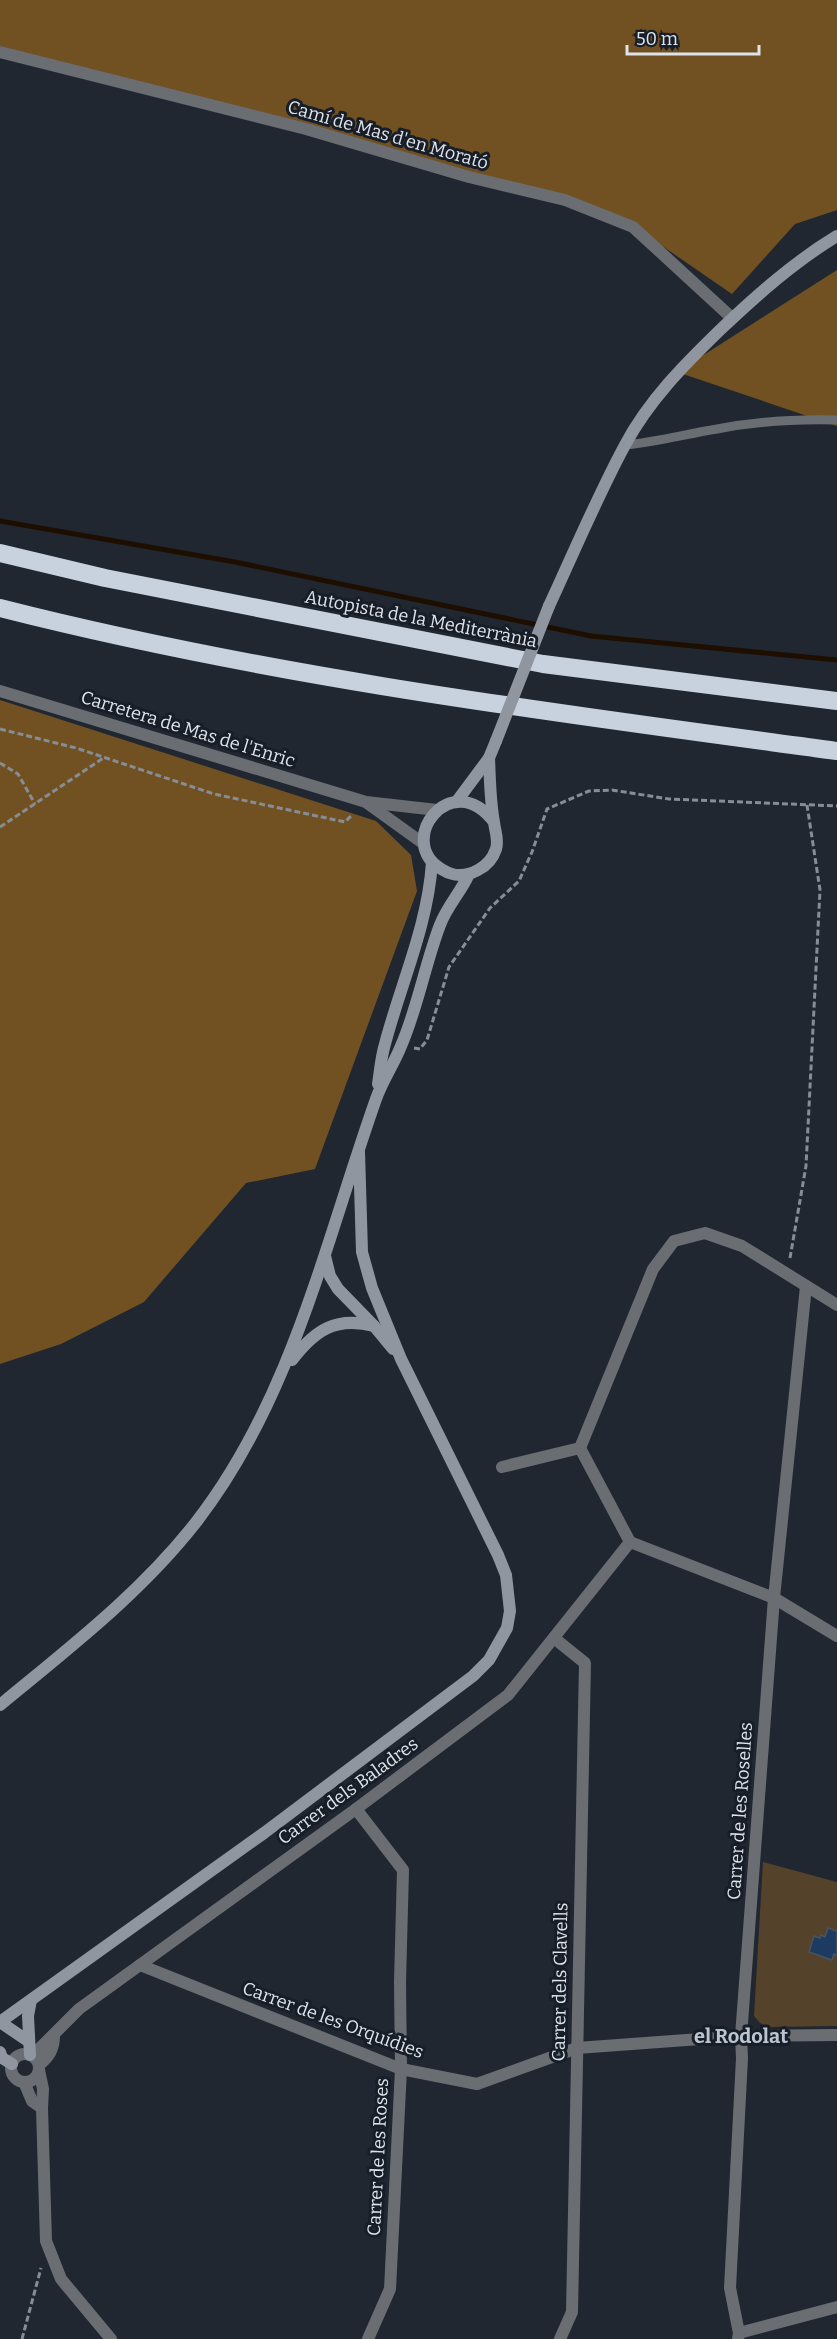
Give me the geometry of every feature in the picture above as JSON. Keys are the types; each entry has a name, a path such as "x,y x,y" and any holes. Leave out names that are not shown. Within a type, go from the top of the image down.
{"highway":[{"name":"Autopista de la Mediterrània","path":"0,553 117,580 543,664 837,701"},
{"path":"0,608 88,631 309,675 530,710 837,751"}],"main road":[{"path":"457,801 489,758 549,606 625,445 648,410 676,372 732,318 809,253 837,236"},
{"path":"432,862 446,872 457,875 469,874 481,869 490,860 496,848 497,835 489,758"},
{"path":"377,1097 384,1046 424,916 430,886 432,862 424,844 424,831 428,820 436,810 457,801 473,804 485,811 494,822"},
{"path":"0,1705 107,1616 163,1561 197,1521 233,1469 257,1428 284,1370 310,1300 377,1097 402,1046 440,925 448,906 464,886 469,874"},
{"path":"28,2041 0,2022 264,1833 436,1706 489,1660 507,1628 510,1611 506,1575 494,1545 401,1359 372,1288 362,1252 359,1152"},
{"path":"325,1251 330,1276 338,1289 374,1326 401,1359"},
{"path":"284,1370 305,1342 326,1328 342,1323 359,1322 374,1326"},
{"path":"31,2000 28,2016 28,2041 36,2062"},
{"path":"0,2052 12,2072"}],"street":[{"name":"Camí de Mas d'en Morató","path":"0,52 306,129 469,177 565,200 633,227 732,318"},
{"name":"Carretera de Mas de l'Enric","path":"0,691 366,802"},
{"path":"366,802 436,810"},
{"path":"366,802 424,844"},
{"path":"580,1448 653,1269 674,1241 705,1233 741,1246 837,1305"},
{"name":"Carrer de les Roselles","path":"739,2336 730,2288 742,2058 741,2036 774,1598 806,1286"},
{"path":"502,1467 580,1448"},
{"path":"580,1448 630,1542 774,1598 837,1636"},
{"name":"Carrer dels Baladres","path":"36,2062 49,2056 54,2044 54,2036 79,2009 356,1809 508,1695 630,1542"},
{"name":"Carrer dels Clavells","path":"554,1638 585,1662 572,2312 560,2339"},
{"name":"Carrer de les Roses","path":"356,1809 404,1870 400,1982 401,2069 390,2289 368,2339"},
{"name":"Carrer de les Orquídies","path":"140,1965 401,2069 477,2084 577,2048 741,2036 837,2035"},
{"path":"0,2078 12,2072 20,2055 36,2062 44,2089 42,2108 46,2241 62,2279 111,2339"},
{"path":"12,2072 36,2078 36,2062"},
{"path":"12,2072 32,2101 42,2108"},
{"path":"739,2336 837,2307"}],"lane":[{"path":"625,445 718,428 781,420 837,420"}],"path":[{"path":"0,729 105,757 214,794 345,822 366,802"},
{"path":"0,827 105,757"},
{"path":"0,763 18,774 35,804"},
{"path":"402,1046 420,1049 427,1040 449,967 490,908 519,881 547,809 589,792 612,790 669,799 837,806"},
{"path":"787,1274 806,1166 820,890 807,805"},
{"path":"22,2339 39,2280 46,2241"}],"shaded area":[{"path":"0,0 837,0 837,210 795,224 732,294 626,221 0,46"},
{"path":"837,270 837,426 677,372"},
{"path":"0,700 376,821 411,855 417,891 315,1169 246,1183 144,1302 61,1344 0,1364"},
{"path":"763,1862 837,1882 837,2026 768,2027 754,2016"}],"building":[{"path":"828,1928 837,1931 837,1955 834,1954 832,1960 809,1952 814,1936 825,1937"}],"waterway":[{"path":"0,521 235,562 591,636 837,660"}],"district":[{"name":"el Rodolat","path":"741,2036"}]}
